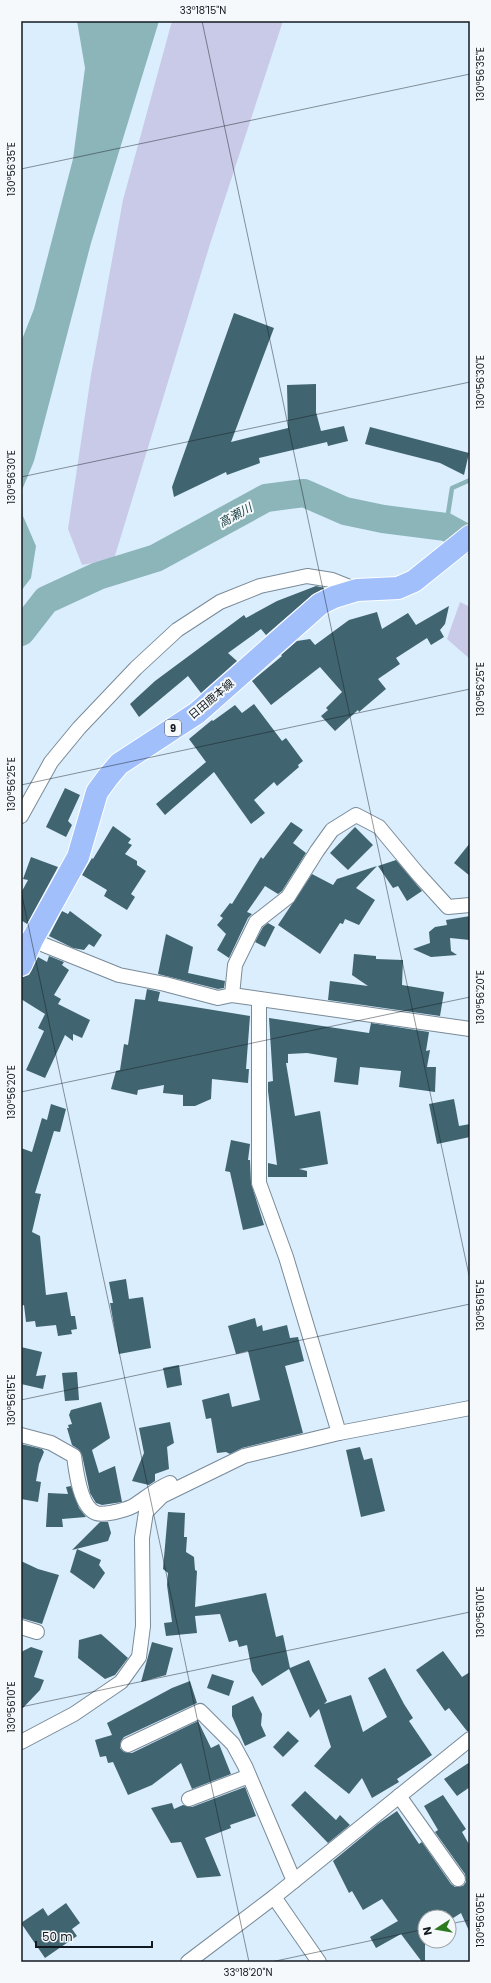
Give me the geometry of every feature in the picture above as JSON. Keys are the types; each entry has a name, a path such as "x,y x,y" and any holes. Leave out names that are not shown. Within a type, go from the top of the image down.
{"main road":[{"name":"日田鹿本線","path":"21,965 32,940 78,857 96,792 119,764 196,713 320,604 334,597 357,590 398,588 414,581 470,536"}],"street":[{"path":"21,816 51,762 79,728 136,668 177,630 220,602 260,586 307,576 332,580 357,590"},
{"path":"232,995 235,965 256,922 288,897 332,830 356,815 379,827 448,907 470,905"},
{"path":"32,940 119,975 165,984 218,998 232,995 470,1029"},
{"path":"259,999 258,1183 286,1257 338,1433"},
{"path":"21,1742 74,1714 121,1682 139,1657 143,1626 142,1538 146,1512 162,1496 244,1456 338,1433 470,1408"},
{"path":"21,1435 51,1443 74,1456 82,1496 90,1508 96,1513 106,1513 126,1509 134,1506 157,1488 211,1467 225,1466"},
{"path":"21,1627 37,1632"},
{"path":"128,1745 200,1711 233,1744 249,1776 294,1881"},
{"path":"188,1962 274,1897 399,1796 468,1745"},
{"path":"189,1799 249,1776"},
{"path":"399,1796 458,1879"},
{"path":"274,1897 319,1962"}],"shaded area":[{"path":"77,21 159,21 91,243 34,461 22,490 23,516 36,546 31,578 21,591 21,342 34,309 73,159 85,68"},
{"path":"172,21 283,21 210,244 114,559 82,565 68,529 91,375 123,200"},
{"path":"460,602 470,607 470,659 447,639"}],"building":[{"path":"234,313 274,328 231,442 288,428 287,385 316,384 316,412 321,431 344,426 348,441 328,446 327,442 259,458 260,463 227,475 226,472 174,497 172,487"},
{"path":"370,427 469,453 464,475 440,463 365,444"},
{"path":"316,586 325,588 312,595 266,635 261,629 228,653 237,661 201,693 188,676 139,717 130,704 155,681 244,615 246,618 277,601"},
{"path":"449,606 445,624 440,630 444,637 431,645 427,638 396,658 400,664 378,679 386,689 359,712 358,710 335,731 321,716 328,710 326,708 342,692 320,667 271,705 252,681 282,656 281,655 297,641 310,639 315,645 349,620 377,612 382,629 408,613 416,625"},
{"path":"254,704 282,741 286,738 303,761 298,765 299,767 277,786 274,782 254,800 265,813 251,824 214,772 165,815 156,804 206,762 189,739 212,720 213,721 235,705 242,713"},
{"path":"65,788 80,795 68,821 72,825 66,837 46,827"},
{"path":"291,822 303,830 293,843 306,853 282,891 278,894 265,886 247,912 252,914 248,918 229,958 217,950 226,934 217,925 223,918 220,916 230,903 232,904 261,857 263,859"},
{"path":"113,826 131,839 128,843 132,845 125,854 137,861 137,865 146,871 131,894 135,897 127,910 104,896 107,890 82,875"},
{"path":"355,827 373,845 348,870 330,853"},
{"path":"470,843 470,876 454,863"},
{"path":"31,857 58,867 27,924 21,920 21,893 28,880 23,879"},
{"path":"396,860 422,891 407,901 398,886 393,888 378,866"},
{"path":"377,866 356,888 375,900 359,925 345,919 343,924 340,923 320,954 278,925 312,874 333,885 337,879"},
{"path":"62,911 68,914 70,911 102,935 94,947 89,944 84,950 73,948 49,936"},
{"path":"470,916 470,940 450,938 451,951 457,955 431,957 413,949 430,943 429,932 435,927 447,925 446,920"},
{"path":"268,923 275,927 265,947 255,942 263,927"},
{"path":"166,934 193,947 188,973 225,981 224,988 218,989 158,974"},
{"path":"354,954 376,956 376,959 403,960 402,985 444,992 440,1016 328,1000 330,981 368,986 352,975"},
{"path":"49,956 64,962 62,965 69,970 54,995 61,999 58,1004 90,1020 82,1038 73,1034 73,1041 65,1035 45,1078 26,1070 44,1031 38,1028 45,1014 21,999 21,977 29,975 38,957 47,962"},
{"path":"147,989 160,992 158,1001 250,1016 246,1069 249,1069 248,1083 212,1079 211,1099 195,1106 183,1106 183,1095 163,1093 164,1085 138,1090 137,1095 111,1089 116,1071 120,1070 124,1044 128,1045 135,999 145,1000"},
{"path":"269,1018 369,1033 371,1023 429,1032 426,1051 430,1050 427,1067 436,1067 435,1092 399,1087 401,1071 360,1067 358,1085 334,1082 337,1058 307,1053 288,1054 288,1063 286,1063 295,1116 320,1111 328,1164 299,1169 307,1171 307,1177 268,1177 268,1163 277,1165 268,1091 268,1082 273,1081"},
{"path":"454,1099 459,1126 470,1124 470,1137 437,1144 429,1104"},
{"path":"51,1104 66,1109 60,1132 54,1131 35,1193 41,1194 32,1232 40,1236 46,1295 67,1292 71,1316 75,1316 77,1329 71,1330 72,1334 58,1336 56,1325 36,1327 35,1321 26,1322 24,1305 21,1306 21,1148 32,1152 42,1118 47,1120"},
{"path":"231,1140 250,1144 248,1160 250,1160 251,1183 264,1225 243,1230 230,1172 225,1171"},
{"path":"126,1279 129,1299 143,1297 151,1348 119,1354 110,1303 113,1303 109,1282"},
{"path":"255,1318 257,1327 262,1325 263,1331 287,1325 290,1338 298,1337 304,1361 285,1366 303,1433 242,1448 230,1454 226,1452 217,1453 211,1418 206,1419 202,1400 229,1393 232,1407 260,1400 248,1351 236,1354 228,1326"},
{"path":"21,1347 42,1352 36,1376 46,1375 43,1389 21,1384"},
{"path":"179,1365 182,1385 167,1388 163,1368"},
{"path":"77,1372 79,1400 65,1401 62,1373"},
{"path":"101,1402 110,1438 92,1450 99,1473 115,1466 122,1502 102,1505 96,1503 90,1493 82,1455 78,1449 72,1445 67,1428 69,1428 68,1425 72,1424 69,1415 71,1410"},
{"path":"170,1422 174,1443 167,1447 169,1469 155,1474 155,1481 149,1485 132,1481 144,1453 139,1428"},
{"path":"21,1444 42,1449 44,1452 39,1464 36,1481 41,1482 38,1502 21,1499"},
{"path":"360,1447 364,1460 372,1458 385,1511 361,1517 346,1450"},
{"path":"71,1486 79,1508 86,1517 62,1519 63,1527 46,1527 48,1493 68,1494 66,1487"},
{"path":"168,1512 185,1513 184,1537 187,1537 186,1552 194,1557 195,1570 197,1571 195,1607 266,1593 276,1637 283,1635 290,1668 309,1660 327,1701 324,1704 351,1695 363,1732 387,1717 368,1678 385,1668 413,1718 409,1721 432,1755 397,1779 399,1782 372,1798 362,1778 349,1794 314,1766 331,1747 319,1709 310,1718 289,1669 262,1686 252,1671 247,1645 239,1647 237,1640 229,1642 220,1614 195,1616 197,1633 166,1636 164,1623 172,1622 167,1585 168,1573 163,1569"},
{"path":"100,1522 108,1522 111,1533 108,1541 72,1550"},
{"path":"77,1549 101,1560 99,1565 105,1573 94,1589 70,1572"},
{"path":"21,1561 38,1569 59,1575 42,1624 21,1618"},
{"path":"101,1634 128,1658 115,1675 105,1679 78,1658 79,1640"},
{"path":"152,1642 173,1648 166,1675 141,1682"},
{"path":"31,1647 43,1651 34,1677 44,1680 40,1690 21,1710 21,1652"},
{"path":"443,1651 462,1677 470,1672 470,1731 467,1731 449,1708 445,1711 416,1670"},
{"path":"212,1674 234,1681 229,1696 207,1688"},
{"path":"190,1681 197,1703 124,1737 121,1741 120,1748 124,1752 132,1753 198,1721 211,1748 219,1744 231,1774 192,1789 181,1763 152,1785 128,1795 113,1762 108,1763 106,1756 100,1757 95,1740 112,1735 107,1723 172,1688"},
{"path":"253,1696 262,1714 261,1725 266,1736 245,1746 232,1716 232,1706"},
{"path":"288,1731 299,1741 283,1757 273,1747"},
{"path":"470,1762 470,1787 457,1796 444,1779"},
{"path":"245,1787 256,1816 230,1825 231,1828 205,1838 221,1876 197,1878 181,1842 171,1843 151,1808 172,1803 174,1809 183,1805 192,1807"},
{"path":"305,1791 336,1820 340,1815 350,1825 328,1843 291,1805"},
{"path":"443,1795 466,1829 462,1832 470,1846 470,1933 461,1913 457,1916 457,1909 417,1909 417,1949 425,1949 425,1962 422,1962 401,1934 376,1948 370,1937 398,1921 382,1899 363,1910 352,1891 349,1893 333,1861 378,1824 397,1811 419,1844 422,1842 451,1884 455,1887 463,1886 466,1882 465,1874 435,1832 438,1830 424,1806"},
{"path":"66,1903 80,1923 72,1929 77,1936 45,1958 21,1923 43,1908 48,1916"}],"waterway":[{"path":"446,527 452,488 470,480"},
{"name":"高瀬川","path":"21,632 46,600 98,576 156,558 266,498 304,493 345,511 383,519 446,527 470,540"}]}
